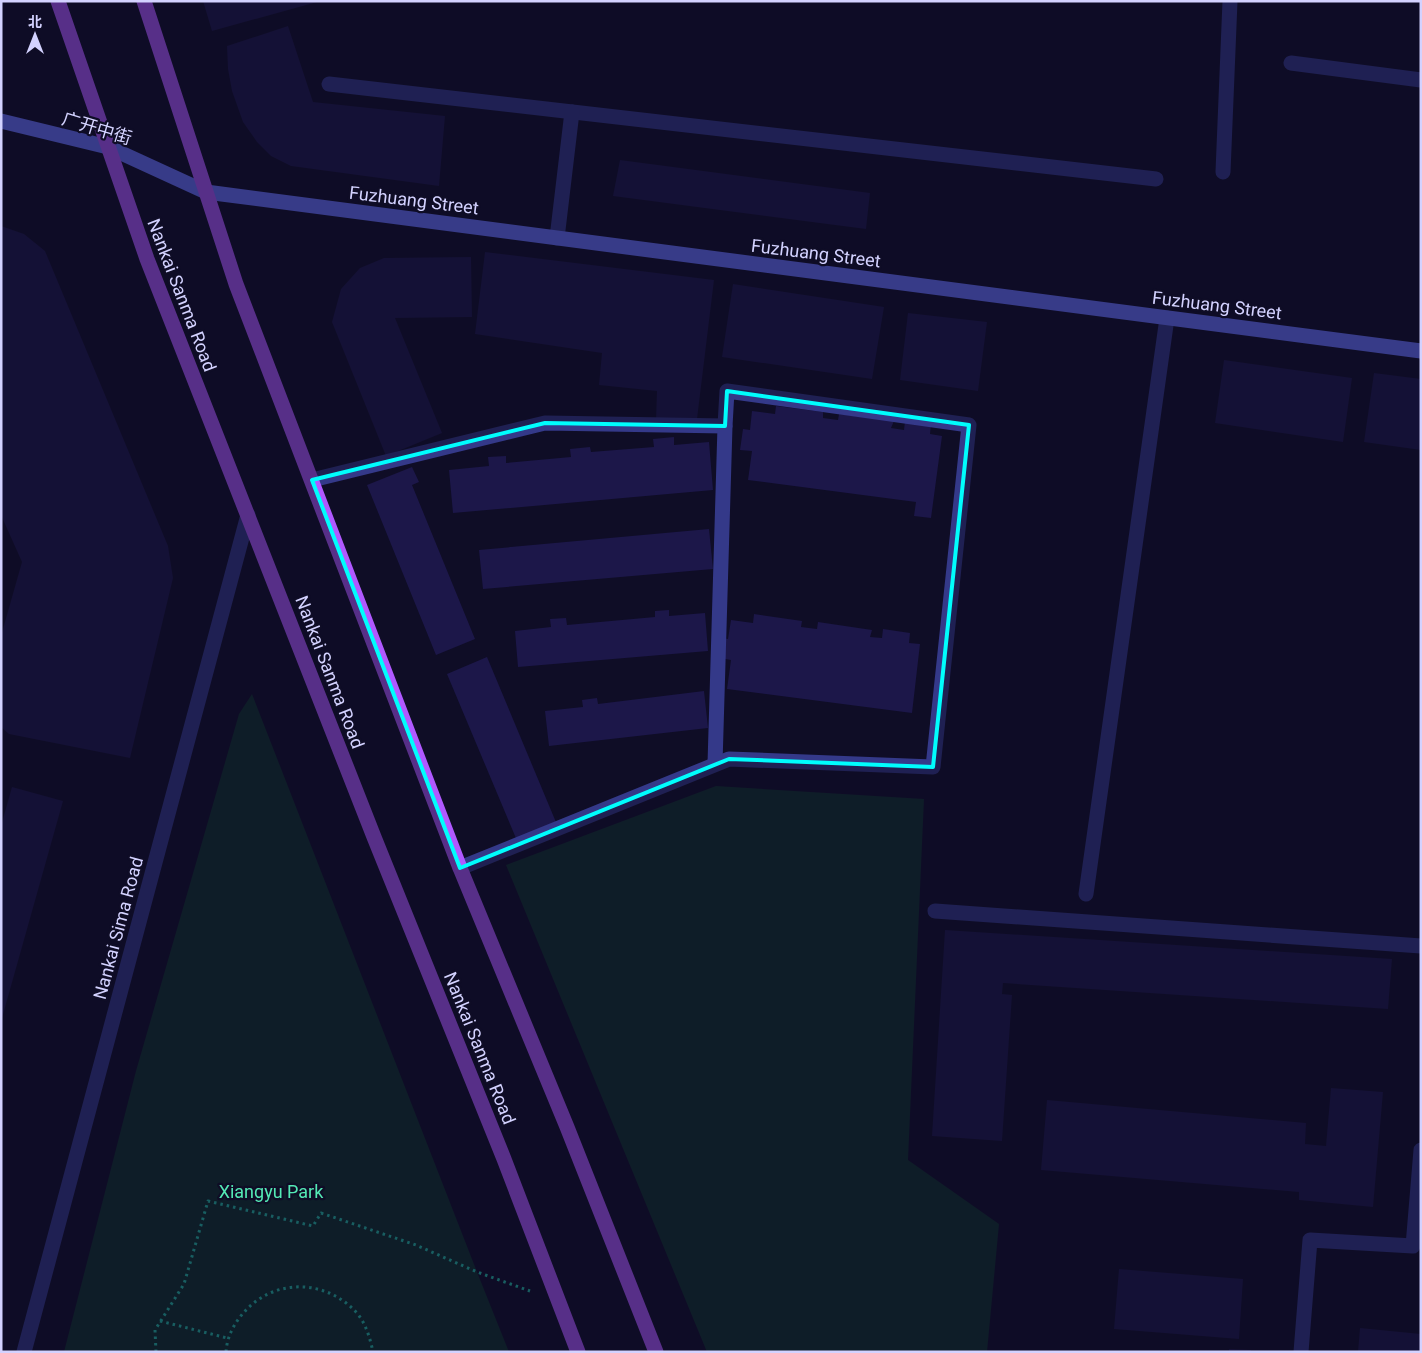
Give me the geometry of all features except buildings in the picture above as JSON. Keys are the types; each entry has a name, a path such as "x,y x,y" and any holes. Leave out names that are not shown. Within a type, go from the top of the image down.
{"main road":[{"name":"Nankai Sanma Road","path":"58,1 147,259 378,847 504,1159 578,1352"},
{"path":"144,1 236,284 460,868 567,1127 656,1352"}],"street":[{"path":"1223,172 1230,1"},
{"path":"1291,63 1421,80"},
{"path":"329,84 1156,179"},
{"path":"557,238 572,112"},
{"name":"广开中街","path":"1,121 108,147 206,192"},
{"name":"Fuzhuang Street","path":"206,192 1421,351"},
{"path":"1086,894 1167,318"},
{"path":"460,868 729,759 933,767 969,425 727,391 715,764"},
{"path":"312,480 545,423 725,426"},
{"name":"Nankai Sima Road","path":"24,1352 248,515"},
{"path":"935,911 1421,946"},
{"path":"1302,1352 1310,1240 1417,1246 1421,1150"}],"path":[{"path":"156,1352 155,1330 184,1284 208,1201 313,1226 321,1212 416,1246 477,1272 559,1302"},
{"path":"226,1352 228,1338 233,1326 248,1306 269,1292 294,1286 318,1289 340,1298 358,1314 370,1335 373,1352"},
{"path":"160,1321 228,1338"}],"highlighted area":[{"path":"727,391 969,425 933,767 729,759 460,868 312,480 545,423 725,426"}],"green space":[{"name":"Xiangyu Park","path":"252,694 509,1352 64,1352 136,1071 239,714"},
{"path":"716,786 924,799 908,1160 999,1224 987,1352 707,1352 506,865"}]}
